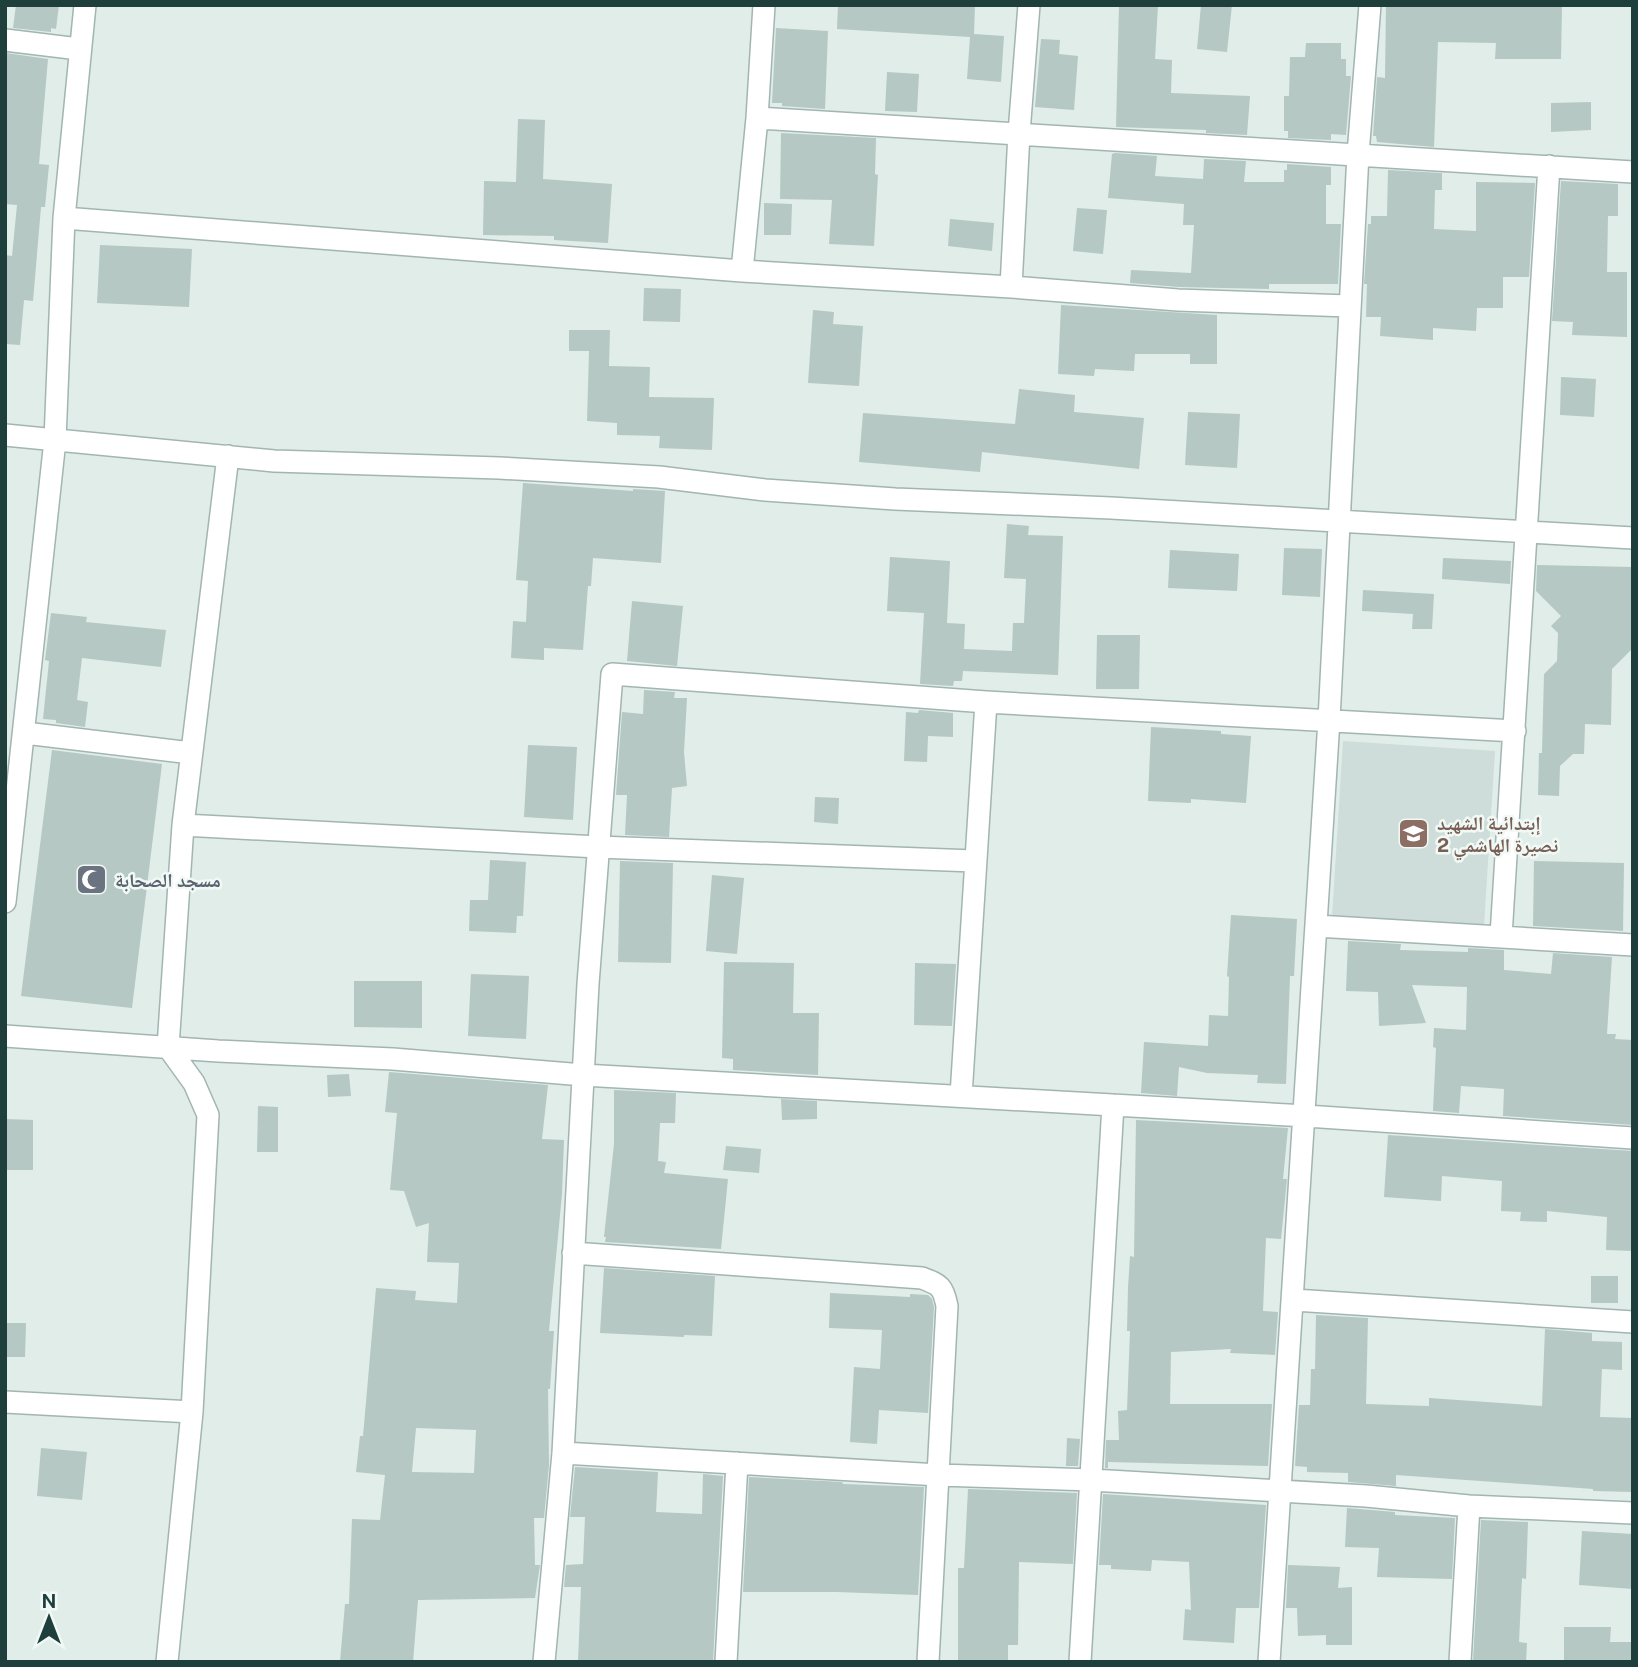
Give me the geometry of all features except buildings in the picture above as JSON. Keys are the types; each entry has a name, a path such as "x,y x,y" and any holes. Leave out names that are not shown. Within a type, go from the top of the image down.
{"street":[{"path":"5,902 55,440 64,218 85,5"},
{"path":"742,271 757,118 764,5"},
{"path":"1011,287 1029,5"},
{"path":"1269,1662 1306,1116 1349,306 1370,5"},
{"path":"5,40 79,50"},
{"path":"757,118 1633,172"},
{"path":"1501,936 1549,166"},
{"path":"64,218 742,271 1178,300 1349,306"},
{"path":"5,435 228,456 366,465 499,468 632,476 765,490 895,499 1138,509 1633,538"},
{"path":"167,1662 192,1412 208,1115 194,1083 168,1046 183,825 228,456"},
{"path":"544,1662 563,1453 583,1075 612,674 986,702 1515,731"},
{"path":"961,1096 986,702"},
{"path":"25,733 191,753"},
{"path":"183,825 598,848 974,861"},
{"path":"1316,926 1633,945"},
{"path":"5,1036 393,1059 583,1075 1306,1116 1633,1138"},
{"path":"1080,1662 1113,1105"},
{"path":"573,1253 922,1278 938,1284 944,1293 947,1306 928,1662"},
{"path":"1294,1300 1633,1322"},
{"path":"5,1402 192,1412"},
{"path":"563,1453 939,1475 1092,1480 1366,1496 1469,1506 1633,1513"},
{"path":"726,1662 737,1463"},
{"path":"1460,1662 1469,1506"}],"shaded area":[{"name":"إبتدائية الشهيد نصيرة الهاشمي 2","path":"1343,741 1495,751 1484,926 1332,917"}],"place":[{"name":"إبتدائية الشهيد نصيرة الهاشمي 2","path":"1414,834"},
{"name":"مسجد الصحابة","path":"92,880"}]}
